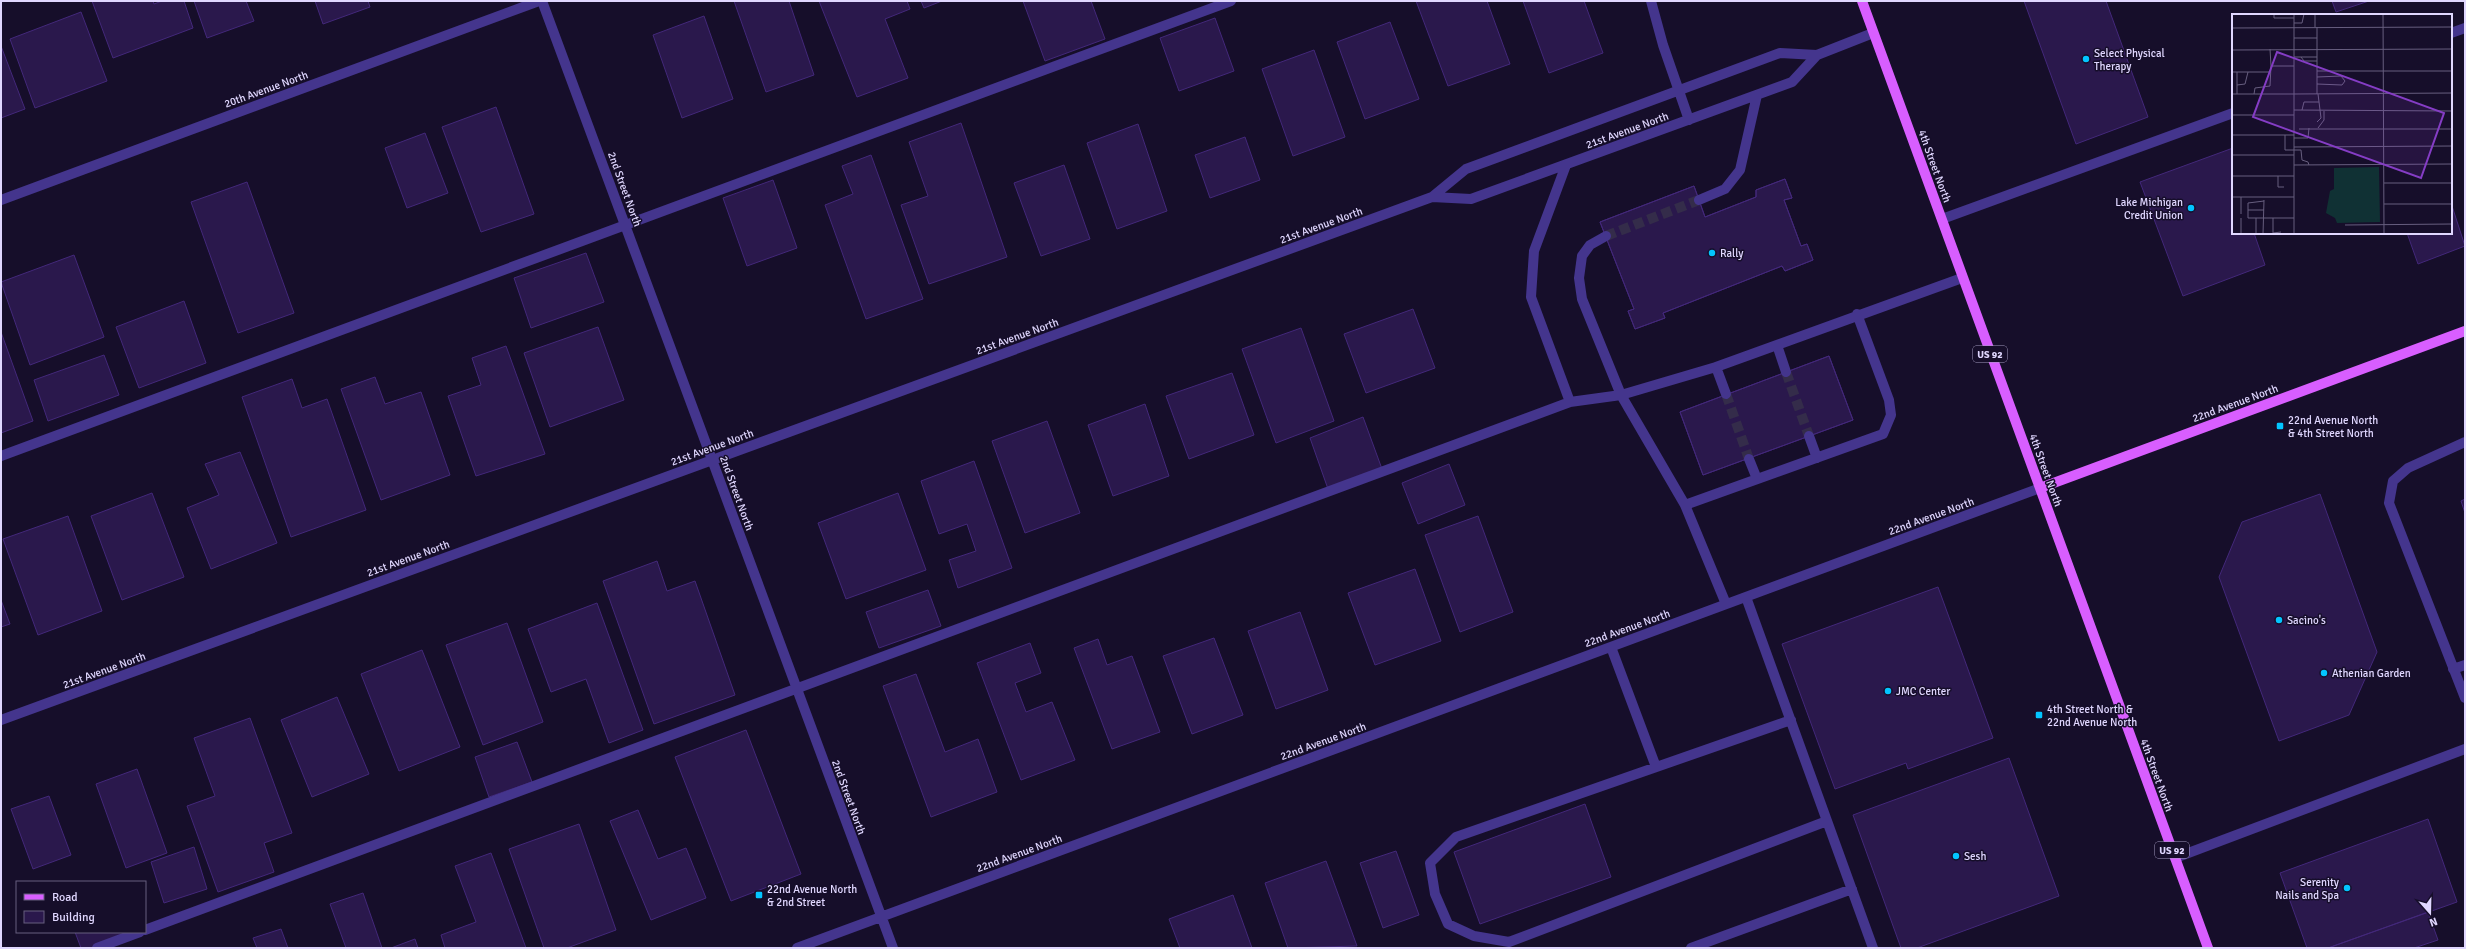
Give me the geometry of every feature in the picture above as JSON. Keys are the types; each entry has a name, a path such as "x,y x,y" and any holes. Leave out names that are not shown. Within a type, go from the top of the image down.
{"main road":[{"name":"4th Street North","path":"1862,1 2208,948"},
{"name":"22nd Avenue North","path":"2040,488 2465,331"}],"street":[{"name":"20th Avenue North","path":"1,200 539,1"},
{"name":"2nd Street North","path":"542,1 893,948"},
{"path":"1,456 1231,1"},
{"path":"1651,1 1678,91 1689,120"},
{"path":"2452,33 2465,28"},
{"name":"21st Avenue North","path":"1,720 1432,198 1466,169 1780,53 1817,55 1873,33"},
{"name":"21st Avenue North","path":"1432,198 1471,199 1792,82 1817,55"},
{"path":"1699,200 1725,189 1740,170 1757,95"},
{"path":"1942,219 2232,112"},
{"path":"1566,165 1534,251 1531,297 1570,402"},
{"path":"1606,236 1590,245 1582,256 1579,278 1582,299 1620,395 1686,505 1726,604"},
{"path":"146,930 1570,402 1620,395 1716,367 1857,314 1962,278"},
{"path":"1686,505 1883,434 1891,415 1889,400 1857,314"},
{"path":"1777,344 1786,372"},
{"path":"1716,367 1726,394"},
{"path":"1809,436 1817,458"},
{"path":"2465,442 2408,468 2393,481 2389,503 2465,698"},
{"path":"1749,459 1757,479"},
{"name":"22nd Avenue North","path":"797,948 2040,488"},
{"path":"1746,597 1873,948"},
{"path":"1611,647 1656,767"},
{"path":"2453,669 2465,664"},
{"path":"1791,720 1456,837 1430,863 1435,894 1448,924 1474,936 1509,942 1827,821"},
{"path":"2175,858 2465,749"},
{"path":"1691,948 1852,889"},
{"path":"97,948 137,933"}],"building":[{"path":"92,1 153,1 154,4 162,1 184,1 193,28 113,58"},
{"path":"194,1 246,1 254,21 207,38"},
{"path":"315,1 368,1 370,7 323,24"},
{"path":"734,1 789,1 814,75 766,92"},
{"path":"819,1 907,1 910,9 885,19 908,78 857,97"},
{"path":"921,1 942,1 924,8"},
{"path":"1023,1 1091,1 1105,39 1045,61"},
{"path":"1416,1 1487,1 1510,64 1448,86"},
{"path":"1523,1 1584,1 1603,53 1549,73"},
{"name":"Select Physical Therapy","path":"2024,1 2106,1 2148,117 2076,144"},
{"path":"2332,1 2369,1 2336,12"},
{"path":"81,12 107,81 35,108 10,39"},
{"path":"704,16 733,99 682,118 653,35"},
{"path":"1215,18 1234,71 1179,91 1160,38"},
{"path":"1390,22 1419,99 1365,119 1337,42"},
{"path":"1,46 25,109 1,118"},
{"path":"1314,50 1345,137 1293,156 1262,69"},
{"path":"496,107 534,214 481,232 442,127"},
{"path":"961,123 1007,257 929,284 901,205 928,196 909,142"},
{"path":"1138,124 1167,211 1117,229 1087,143"},
{"path":"425,133 448,193 407,208 385,148"},
{"path":"1245,137 1260,180 1210,198 1195,155"},
{"name":"Lake Michigan Credit Union","path":"2232,148 2232,234 2254,234 2265,265 2183,296 2140,182"},
{"path":"871,155 923,299 866,319 825,205 853,194 842,166"},
{"path":"1064,165 1090,239 1041,256 1014,183"},
{"name":"Rally","path":"1785,179 1792,198 1784,200 1801,246 1807,244 1813,260 1785,271 1782,266 1663,313 1665,318 1635,329 1628,311 1634,309 1600,222 1694,186 1705,217 1756,197 1756,190"},
{"name":"Rally","path":"1785,179 1792,198 1784,200 1801,246 1807,244 1813,260 1785,271 1782,266 1663,313 1665,318 1635,329 1628,311 1634,309 1600,222 1694,186 1705,217 1756,197 1756,190"},
{"path":"773,180 797,248 747,266 723,198"},
{"path":"247,182 294,313 238,333 191,202"},
{"path":"2452,206 2465,246 2418,264 2407,234 2452,234"},
{"path":"586,253 604,302 531,328 514,278"},
{"path":"74,255 104,337 30,365 1,282"},
{"path":"184,301 206,363 139,388 116,327"},
{"path":"1413,309 1435,368 1366,393 1344,334"},
{"path":"598,327 624,400 550,427 524,353"},
{"path":"1301,328 1334,421 1276,443 1242,349"},
{"path":"1,332 33,421 1,433"},
{"path":"506,346 545,454 476,476 448,396 481,385 472,358"},
{"path":"104,355 119,395 48,421 34,380"},
{"path":"1829,356 1853,420 1703,475 1680,412"},
{"path":"1829,356 1853,420 1703,475 1680,412"},
{"path":"1232,373 1254,435 1189,459 1166,396"},
{"path":"375,377 385,404 421,392 450,475 381,500 341,389"},
{"path":"292,379 302,408 327,399 366,510 291,537 242,397"},
{"path":"1145,404 1169,476 1113,496 1088,425"},
{"path":"1363,417 1382,469 1328,489 1310,438"},
{"path":"1047,421 1080,513 1025,533 992,441"},
{"path":"240,452 277,543 211,569 187,508 219,495 205,464"},
{"path":"974,461 1012,568 958,588 949,560 976,551 967,524 939,534 921,481"},
{"path":"1449,464 1465,505 1418,524 1402,483"},
{"path":"152,493 184,577 122,600 91,516"},
{"path":"898,493 926,570 846,599 818,523"},
{"path":"2320,494 2377,652 2349,715 2279,741 2219,577 2242,522"},
{"path":"2465,499 2465,513 2461,501"},
{"path":"68,516 102,611 38,635 3,539"},
{"path":"1478,516 1513,612 1460,632 1425,535"},
{"path":"657,561 667,591 695,581 735,695 654,724 603,581"},
{"path":"1415,569 1441,641 1375,665 1348,593"},
{"name":"JMC Center","path":"1938,587 1993,738 1908,769 1906,763 1835,789 1782,644"},
{"path":"928,590 941,626 879,648 866,612"},
{"path":"1,600 10,624 1,627"},
{"path":"597,603 643,730 609,743 586,679 551,692 528,629"},
{"path":"1300,612 1328,690 1276,709 1248,631"},
{"path":"507,623 543,722 483,745 446,645"},
{"path":"1214,638 1243,715 1192,734 1163,656"},
{"path":"1098,639 1107,665 1132,656 1160,732 1112,749 1074,648"},
{"path":"1030,643 1041,673 1015,683 1026,712 1052,702 1075,760 1021,780 977,663"},
{"path":"422,650 460,747 399,771 361,674"},
{"path":"916,674 945,752 978,739 997,792 931,817 883,686"},
{"path":"337,697 369,774 312,797 281,720"},
{"path":"250,718 292,833 264,843 274,872 218,892 187,806 215,796 194,738"},
{"path":"746,730 801,874 731,901 675,757"},
{"path":"517,742 532,782 489,797 475,757"},
{"name":"Sesh","path":"2009,758 2059,896 1917,948 1901,948 1853,815"},
{"path":"137,769 167,853 126,868 96,784"},
{"path":"49,796 71,855 33,869 11,809"},
{"path":"1585,804 1611,877 1480,924 1454,852"},
{"path":"638,810 658,859 686,848 706,898 651,920 610,821"},
{"path":"2428,819 2457,902 2328,948 2307,948 2280,873"},
{"path":"579,824 616,930 567,948 544,948 509,849"},
{"path":"194,847 207,889 164,903 151,862"},
{"path":"1396,851 1419,915 1383,928 1360,863"},
{"path":"491,853 526,948 445,948 441,935 476,922 455,866"},
{"path":"1326,861 1357,946 1288,948 1265,883"},
{"path":"363,893 382,948 346,948 330,904"},
{"path":"1233,895 1252,948 1180,948 1169,919"},
{"path":"2428,912 2438,940 2414,948 2328,948"},
{"path":"281,929 288,948 257,948 253,938"},
{"path":"75,933 127,933 93,948 81,948"},
{"path":"415,939 418,948 391,948"}],"tunnel":[{"path":"1606,236 1699,200"},
{"path":"1786,372 1809,436"},
{"path":"1726,394 1749,459"}],"place":[{"name":"Select Physical Therapy","path":"2086,59"},
{"name":"Lake Michigan Credit Union","path":"2191,208"},
{"name":"Rally","path":"1712,253"},
{"name":"22nd Avenue North & 4th Street North","path":"2280,426"},
{"name":"Sacino's","path":"2279,620"},
{"name":"Athenian Garden","path":"2324,673"},
{"name":"JMC Center","path":"1888,691"},
{"name":"4th Street North & 22nd Avenue North","path":"2039,715"},
{"name":"Sesh","path":"1956,856"},
{"name":"Serenity Nails and Spa","path":"2347,888"},
{"name":"22nd Avenue North & 2nd Street","path":"759,895"}]}
